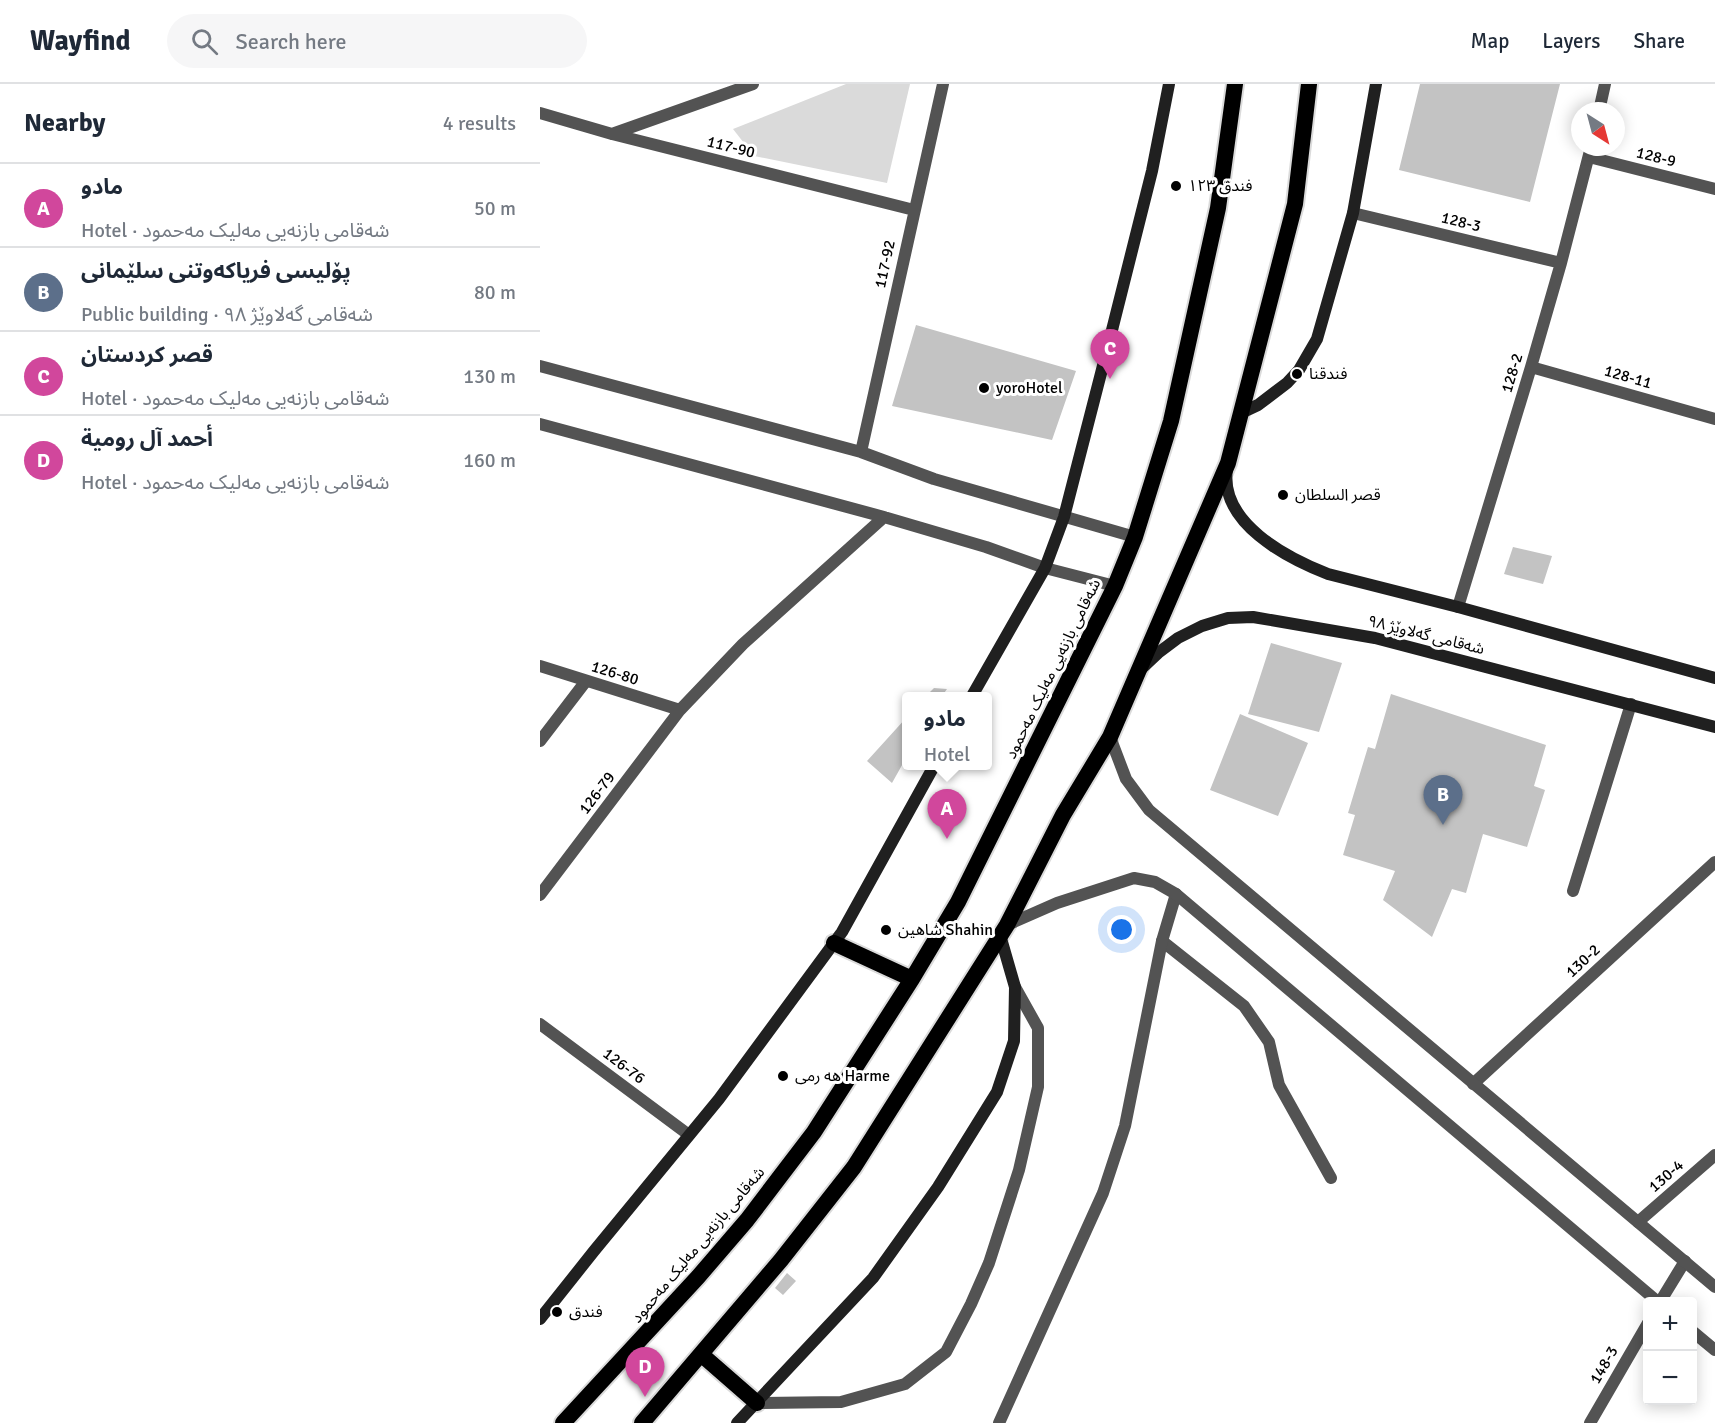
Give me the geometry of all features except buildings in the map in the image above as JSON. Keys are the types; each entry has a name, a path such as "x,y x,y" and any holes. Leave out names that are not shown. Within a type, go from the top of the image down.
{"highway":[{"name":"شەقامی بازنەیی مەلیک مەحمود","path":"563,1423 698,1277 747,1220 814,1132 912,979 958,902 1115,586 1135,537 1171,421 1218,208 1236,84"},
{"path":"642,1423 782,1260 854,1167 1003,930 1064,815 1110,737 1228,463 1294,204 1309,84"},
{"path":"834,943 912,979"},
{"path":"702,1355 757,1403"}],"main road":[{"path":"974,692 1045,568 1064,517 1152,171 1169,84"},
{"path":"1241,413 1258,405 1287,383 1299,370 1317,339 1353,213 1376,84"},
{"name":"شەقامی گەلاوێژ ٩٨","path":"1228,463 1226,476 1228,491 1237,511 1253,530 1276,549 1309,566 1715,678"},
{"name":"شەقامی گەلاوێژ ٩٨","path":"1139,671 1178,638 1202,626 1228,618 1253,617 1376,638 1715,727"},
{"path":"540,1319 719,1099 842,932 931,770"},
{"path":"737,1423 873,1278 938,1187 997,1092 1014,1041 1015,987 1003,930"}],"street":[{"path":"612,134 753,84"},
{"name":"117-92","path":"861,452 943,84"},
{"path":"1601,102 1605,84"},
{"name":"117-90","path":"540,113 612,134 914,210"},
{"name":"128-2","path":"1458,607 1531,367 1589,156"},
{"name":"128-9","path":"1604,156 1715,189"},
{"name":"128-3","path":"1353,213 1561,263"},
{"path":"540,366 861,452 934,479 1135,537"},
{"name":"128-11","path":"1531,367 1715,419"},
{"path":"540,424 884,517 986,547 1045,568 1115,586"},
{"name":"126-79","path":"540,895 680,710 743,644 884,517"},
{"name":"126-80","path":"540,666 680,710"},
{"path":"540,741 586,681"},
{"path":"1574,891 1631,704"},
{"path":"1110,737 1126,779 1149,810 1715,1287"},
{"name":"130-2","path":"1473,1084 1715,862"},
{"path":"1003,930 1057,903 1134,878 1155,882 1176,894 1653,1297"},
{"path":"999,1423 1103,1193 1115,1159 1125,1126 1162,941 1176,894"},
{"path":"1162,941 1244,1006 1269,1042 1279,1085 1331,1178"},
{"path":"757,1403 841,1402 905,1384 946,1352 989,1263 1019,1170 1038,1087 1038,1028 1015,987"},
{"name":"126-76","path":"540,1024 689,1135"},
{"name":"130-4","path":"1638,1222 1715,1155"},
{"path":"1662,1297 1684,1261"},
{"name":"148-3","path":"1590,1423 1643,1330"},
{"path":"1697,1335 1715,1350"}],"shaded area":[{"path":"846,84 910,84 887,183 754,156 733,129"}],"place":[{"name":"فندق ١٢٣","path":"1176,186"},
{"name":"فندقنا","path":"1297,374"},
{"name":"قصر كردستان","path":"1110,379"},
{"name":"yoroHotel","path":"984,388"},
{"name":"قصر السلطان","path":"1283,495"},
{"name":"پۆلیسی فریاکەوتنی سلێمانی","path":"1443,825"},
{"name":"مادو","path":"947,839"},
{"name":"شاهین Shahin","path":"886,930"},
{"name":"هه رمی Harme","path":"783,1076"},
{"name":"فندق","path":"557,1312"},
{"name":"أحمد آل رومية","path":"645,1397"}]}
